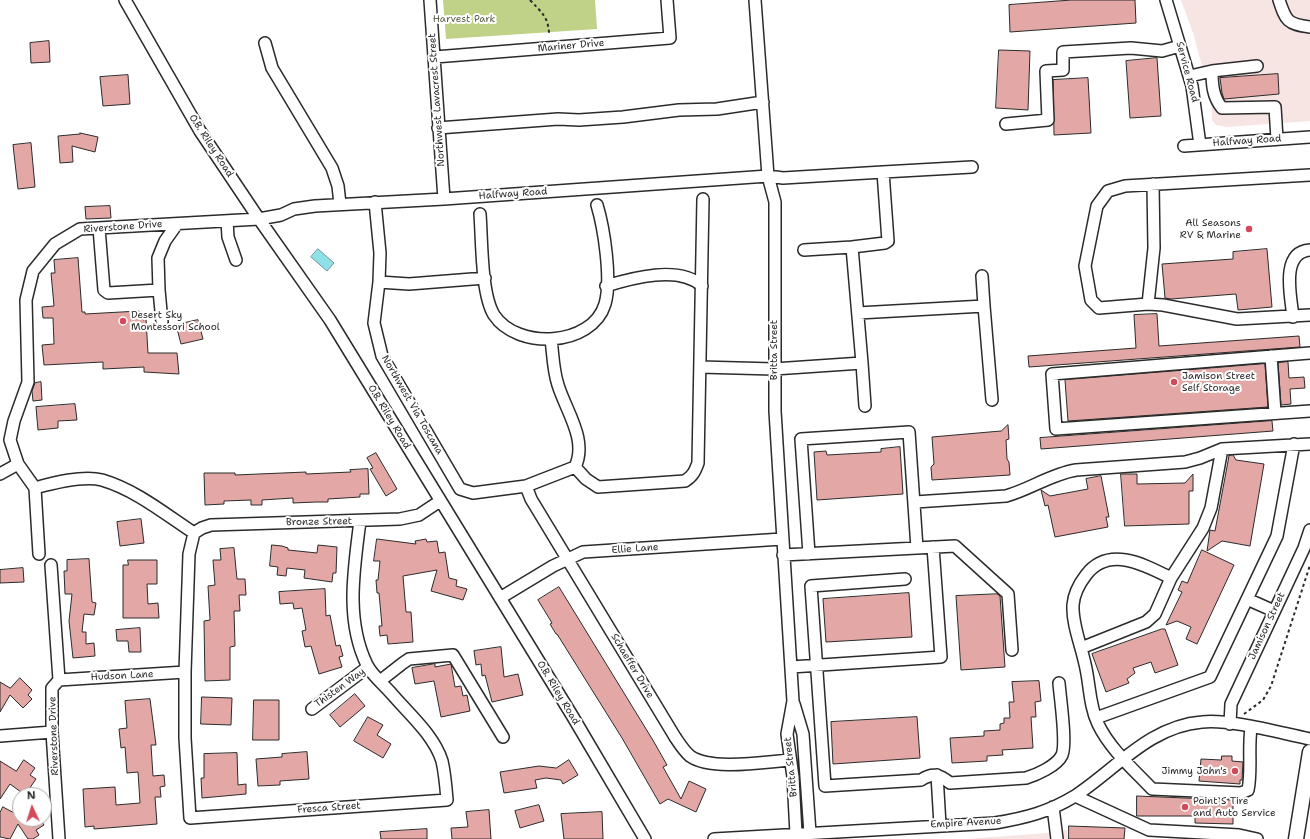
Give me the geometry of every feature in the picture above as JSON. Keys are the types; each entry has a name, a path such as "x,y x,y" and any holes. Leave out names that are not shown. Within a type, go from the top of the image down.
{"main road":[{"path":"1296,839 1310,752"}],"street":[{"name":"O.B. Riley Road","path":"124,0 200,131 259,219 330,320 645,839"},
{"name":"Northwest Lavacrest Street","path":"430,0 444,199"},
{"name":"Mariner Drive","path":"435,57 670,38 667,0"},
{"name":"Britta Street","path":"755,0 768,176 775,202 774,369 783,555 793,701 803,734 810,833"},
{"name":"Service Road","path":"1166,0 1190,76 1197,115 1200,145"},
{"path":"1279,0 1285,16 1294,25 1310,27"},
{"path":"265,43 272,68 332,168 338,186 340,204"},
{"path":"1006,124 1048,120 1046,71 1063,70 1063,52 1131,48 1162,51 1180,46"},
{"path":"1190,76 1212,71 1257,66"},
{"path":"1212,71 1213,88 1222,108 1275,107 1277,139"},
{"path":"438,128 558,119 579,120 623,117 679,110 717,109 763,102"},
{"name":"Halfway Road","path":"1184,146 1310,137"},
{"name":"Halfway Road","path":"259,219 281,214 294,209 340,204 444,199 768,176 783,178 972,167"},
{"path":"804,250 852,247 885,243 888,241 883,172"},
{"path":"1310,175 1124,186 1108,191 1097,206 1085,266 1091,300 1099,308 1148,304 1163,305 1227,318 1292,317 1310,315"},
{"path":"1148,304 1154,248 1153,184"},
{"path":"551,339 558,385 578,438 580,452 575,467 586,479 598,487 685,481 691,477 698,463 703,199"},
{"name":"Northwest Via Toscana","path":"375,202 380,253 379,282 374,323 382,356 460,488 473,493 526,486 575,467"},
{"path":"480,214 484,278 488,300 494,314 503,327 519,335 534,340 551,339 574,333 592,323 605,304 607,271 597,205"},
{"name":"Riverstone Drive","path":"35,488 18,464 10,440 14,421 28,382 26,300 33,271 55,244 80,230 259,219"},
{"path":"227,221 228,237 236,260"},
{"path":"162,322 158,258 165,241 177,224"},
{"path":"99,228 104,290 108,293 159,290"},
{"path":"852,247 865,406"},
{"path":"1292,317 1290,267 1295,257 1310,250"},
{"path":"606,286 627,280 658,275 695,280 702,286"},
{"path":"982,276 992,400"},
{"path":"379,282 409,284 484,278"},
{"path":"858,313 984,306"},
{"path":"1310,353 1052,374 1056,429 1310,410"},
{"path":"1271,356 1276,413"},
{"path":"700,367 774,369 862,363"},
{"path":"809,554 801,439 909,432 917,548"},
{"path":"1096,718 1210,677 1277,536 1294,444"},
{"path":"915,502 1006,496 1019,492 1064,472 1185,462 1222,449 1310,444"},
{"path":"1081,648 1146,622 1155,614 1171,578 1203,528 1212,508 1222,449"},
{"path":"0,474 18,464"},
{"path":"39,554 35,488 61,481 100,480 139,496 194,533"},
{"name":"Schaeffer Drive","path":"526,486 531,499 567,560 675,737 690,756 702,762 718,765 790,760"},
{"name":"Bronze Street","path":"194,533 211,525 400,519 419,515 440,501"},
{"name":"Fresca Street","path":"194,533 189,554 185,672 185,738 190,818 447,800 445,776 441,760 436,749 415,720 368,667 361,651 353,600 352,583 360,521"},
{"name":"Jamison Street","path":"1230,724 1230,704 1304,548 1310,530"},
{"name":"Ellie Lane","path":"500,598 583,552 782,539"},
{"path":"783,555 955,546 1008,594 1012,650"},
{"path":"791,667 941,657 933,547"},
{"path":"1171,578 1140,563 1122,559 1112,559 1100,563 1089,570 1075,592 1073,606 1076,630 1096,718 1104,734 1123,759 1152,789 1241,793 1248,790 1250,782 1248,745 1251,728"},
{"name":"Riverstone Drive","path":"51,565 59,680 52,688 52,732 59,839"},
{"path":"905,578 811,586 825,786 921,780 928,775 936,775 950,783 1026,778 1034,776 1058,760 1063,749 1059,682"},
{"path":"1247,599 1274,611"},
{"path":"380,681 402,662 409,659 453,655 503,738"},
{"name":"Thisten Way","path":"312,708 368,667"},
{"name":"Hudson Lane","path":"59,680 185,672"},
{"name":"Britta Street","path":"793,701 787,734 796,834"},
{"name":"Empire Avenue","path":"714,839 995,823 1036,815 1075,796 1123,759 1159,734 1179,725 1203,722 1230,724 1310,739"},
{"path":"0,736 52,732"},
{"path":"936,775 940,825"},
{"path":"1075,796 1149,830 1239,835 1257,839"},
{"path":"1053,807 1057,839"}],"path":[{"path":"530,0 548,21 548,33"},
{"path":"1230,724 1263,700 1267,695 1310,565"}],"shaded area":[{"path":"1181,0 1310,0 1310,121 1226,127 1216,125 1212,120 1211,99 1193,33"},
{"path":"1067,830 1068,839 966,839 1047,833"}],"green space":[{"name":"Harvest Park","path":"443,0 595,0 597,29 446,39"}],"water":[{"path":"318,249 334,263 327,271 311,257"}],"building":[{"path":"1072,0 1135,0 1136,23 1010,32 1009,5"},
{"path":"49,41 50,62 31,63 30,43"},
{"path":"999,50 1030,51 1028,110 996,108"},
{"path":"1157,58 1161,116 1130,118 1126,61"},
{"path":"1278,74 1279,94 1224,99 1220,78"},
{"path":"128,75 130,104 103,106 100,77"},
{"path":"1088,78 1091,133 1054,135 1053,80"},
{"path":"80,133 98,137 95,152 72,146 73,162 60,163 58,136"},
{"path":"31,143 35,187 18,189 13,145"},
{"path":"110,206 111,218 86,219 85,207"},
{"path":"1267,249 1272,307 1238,310 1236,294 1171,299 1165,298 1162,264 1233,259 1233,252"},
{"path":"78,258 82,312 85,312 85,314 139,311 143,320 146,319 148,353 177,353 179,374 144,372 144,367 103,369 103,362 44,365 42,345 54,344 53,318 43,318 42,307 54,306 51,273 55,273 54,260"},
{"path":"1157,314 1159,346 1299,336 1300,347 1029,367 1028,356 1136,348 1134,315"},
{"path":"198,320 203,339 181,344 176,325"},
{"path":"1288,362 1289,378 1304,377 1305,388 1290,389 1291,404 1281,405 1278,363"},
{"path":"1265,364 1268,407 1068,421 1065,380"},
{"path":"41,382 42,400 33,401 32,391 35,383"},
{"path":"75,404 77,420 58,421 58,428 38,430 36,407"},
{"path":"1272,421 1273,431 1041,449 1040,438"},
{"path":"1008,425 1009,439 1006,440 1010,475 932,480 931,467 934,464 932,437 1001,431"},
{"path":"900,447 903,494 817,500 814,452 826,451 827,455 881,452 881,449"},
{"path":"376,453 397,489 386,496 370,469 373,468 367,458"},
{"path":"1233,455 1236,460 1264,464 1250,546 1222,541 1207,551 1210,530 1215,531 1229,456"},
{"path":"368,469 369,494 360,494 360,497 328,499 328,502 293,503 293,498 262,500 262,505 251,505 251,500 224,501 224,504 205,505 204,473 235,473 235,475 306,472 306,474 351,472 350,470"},
{"path":"1121,474 1137,474 1137,484 1185,483 1193,474 1193,491 1189,491 1189,524 1125,526"},
{"path":"1101,476 1109,517 1106,517 1108,527 1055,537 1048,505 1045,506 1041,490 1050,496 1088,489 1086,479"},
{"path":"141,519 144,543 120,546 117,522"},
{"path":"377,539 416,544 415,541 426,539 427,542 437,541 439,553 445,552 449,578 457,580 456,586 467,589 463,600 431,591 437,570 403,576 406,612 411,612 413,642 388,644 387,635 380,636 379,626 382,626 379,593 377,593 376,580 378,580 380,561 374,561"},
{"path":"272,545 282,546 288,548 288,550 317,553 318,545 337,547 336,573 333,573 332,582 304,578 305,570 287,568 286,576 277,575 278,567 270,566"},
{"path":"234,548 237,579 245,579 246,595 239,595 240,611 234,611 235,646 230,647 230,680 205,681 204,621 210,620 208,586 215,585 213,560 221,560 220,549"},
{"path":"1202,550 1234,565 1197,644 1186,639 1191,627 1177,621 1166,625 1182,592 1178,590 1182,581 1187,583"},
{"path":"89,559 92,602 96,603 94,615 84,614 82,632 86,632 86,644 94,643 95,656 73,658 69,621 72,594 65,594 64,571 67,571 67,560"},
{"path":"128,560 157,560 157,584 147,584 148,604 158,603 159,618 123,618 123,565 128,565"},
{"path":"23,568 24,582 0,583 0,570"},
{"path":"559,587 654,742 667,765 663,767 681,799 689,781 706,789 696,812 668,799 660,804 622,738 556,634 550,624 552,623 538,600"},
{"path":"325,589 326,616 330,615 336,646 340,645 343,656 339,657 342,667 319,674 311,646 305,647 302,631 306,630 302,608 294,609 293,603 280,604 279,592"},
{"path":"909,593 912,637 826,642 823,599"},
{"path":"997,594 1000,596 1005,667 961,670 956,596"},
{"path":"140,628 141,652 129,652 128,641 117,641 116,630"},
{"path":"1165,629 1178,665 1155,673 1151,662 1133,668 1135,673 1127,679 1129,683 1106,692 1092,654"},
{"path":"501,647 504,677 518,674 523,695 492,702 485,675 482,676 481,664 476,665 474,651"},
{"path":"435,664 435,667 451,664 455,687 461,686 463,696 467,695 470,711 441,717 434,681 415,684 412,668"},
{"path":"20,678 32,690 28,695 32,699 23,708 10,695 0,712 0,682 10,688"},
{"path":"1039,681 1041,701 1035,702 1036,717 1031,717 1033,748 1002,750 1003,755 987,756 987,761 952,763 950,738 984,736 984,731 1000,730 1000,724 1004,723 1004,718 1010,718 1009,702 1014,702 1012,682"},
{"path":"355,694 365,706 340,727 330,715"},
{"path":"202,697 232,698 231,725 201,724"},
{"path":"150,699 156,745 151,745 153,776 164,775 165,786 160,787 161,797 155,797 157,824 94,829 94,826 85,827 83,789 115,787 116,805 140,803 138,772 127,773 125,747 121,748 119,729 127,728 125,701"},
{"path":"254,700 279,700 279,740 253,740"},
{"path":"368,717 383,725 377,735 391,744 383,758 354,741"},
{"path":"917,717 920,758 833,764 831,722"},
{"path":"307,752 309,779 280,781 280,785 258,786 256,759 282,757 282,754"},
{"path":"237,753 238,785 246,784 246,794 202,798 201,778 204,778 204,754"},
{"path":"1222,756 1232,756 1232,761 1243,762 1242,780 1240,780 1240,784 1199,781 1201,759 1221,760"},
{"path":"24,760 35,768 30,775 36,779 30,787 14,787 10,784 0,799 0,761 16,771"},
{"path":"569,760 578,775 563,784 561,780 546,778 535,780 537,788 504,793 500,772 539,766 556,768"},
{"name":"Point S Tire and Auto Service","path":"1137,796 1233,800 1233,824 1195,823 1195,816 1137,816"},
{"path":"539,805 544,821 520,828 515,811"},
{"path":"3,807 12,812 12,827 16,827 10,839 0,837 0,813"},
{"path":"489,810 491,839 452,839 451,828 468,827 466,812"},
{"path":"602,812 603,839 564,839 561,814"},
{"path":"1069,826 1125,828 1124,839 1069,839"},
{"path":"20,827 41,827 36,830 39,835 33,839 28,839"},
{"path":"427,829 427,839 381,839 380,832"}],"place":[{"name":"All Seasons RV & Marine","path":"1249,229"},
{"name":"Desert Sky Montessori School","path":"123,321"},
{"name":"Jamison Street Self Storage","path":"1174,382"},
{"name":"Jimmy John's","path":"1235,771"},
{"name":"Point S Tire and Auto Service","path":"1185,807"}]}
